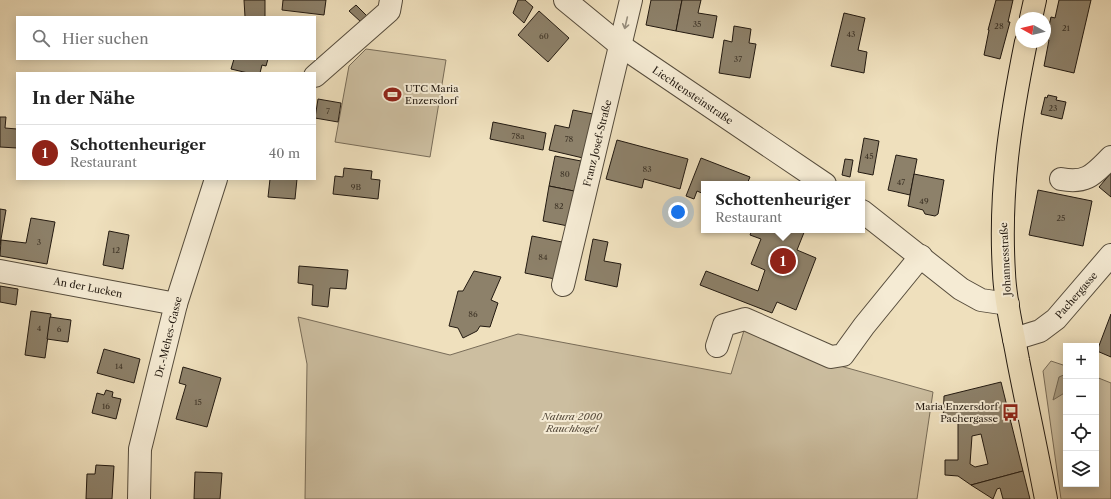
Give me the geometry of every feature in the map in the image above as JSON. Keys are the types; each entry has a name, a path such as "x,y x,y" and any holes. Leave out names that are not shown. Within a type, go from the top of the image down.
{"main road":[{"path":"1032,12 1035,0"},
{"name":"Johannesstraße","path":"1025,48 1013,105 1006,157 1003,207 1004,266 1014,339 1046,499"}],"street":[{"path":"316,75 389,11 391,0"},
{"name":"Liechtensteinstraße","path":"565,0 621,46 820,181"},
{"name":"Franz Josef-Straße","path":"563,285 632,0"},
{"path":"1061,179 1082,181 1094,174 1111,156"},
{"name":"Dr.-Mehes-Gasse","path":"139,499 140,449 176,304 216,180"},
{"path":"865,213 961,289 980,300 1008,304"},
{"name":"Pachergasse","path":"1014,339 1040,331 1056,319 1111,255"},
{"path":"717,346 724,325 745,319 831,356 843,355 864,326 921,256"},
{"name":"An der Lucken","path":"0,271 176,304"}],"green space":[{"name":"UTC Maria Enzersdorf","path":"366,49 446,60 430,157 335,142 349,66"},
{"name":"Natura 2000 Rauchkogel","path":"298,317 450,355 518,334 731,374 745,327 819,360 933,392 917,499 305,499 307,364"},
{"path":"1051,361 1063,365 1063,487 1099,487 1099,378 1111,383 1111,499 1061,499 1043,371"}],"shaded area":[{"path":"1063,375 1063,394 1053,400 1059,377"}],"building":[{"path":"244,0 265,0 265,16 245,16"},
{"path":"283,0 326,0 324,15 282,10"},
{"path":"518,0 525,0 533,7 524,23 513,13"},
{"path":"651,0 682,0 676,31 646,25"},
{"path":"682,0 701,0 698,13 717,16 713,38 676,31"},
{"path":"996,0 1013,0 1008,22 1010,22 1000,59 984,55 988,30"},
{"path":"1059,0 1091,0 1074,73 1044,66 1047,48 1051,48 1051,17 1055,18"},
{"path":"356,5 367,16 361,22 349,11"},
{"path":"539,11 569,38 548,62 518,35"},
{"path":"844,13 865,18 858,50 867,52 864,73 831,66"},
{"path":"734,26 751,29 749,43 756,44 750,78 719,73 724,40 732,42"},
{"path":"234,60 268,60 266,66 262,65 260,72 244,72 231,69"},
{"path":"1048,95 1057,97 1056,100 1066,102 1062,119 1041,114 1045,97 1047,98"},
{"path":"318,99 341,103 338,122 316,118"},
{"path":"573,110 593,114 583,158 549,150 555,125 569,128"},
{"path":"0,117 6,117 5,128 16,129 16,148 0,147"},
{"path":"493,122 546,133 543,150 490,139"},
{"path":"864,138 879,141 873,175 858,172"},
{"path":"617,140 688,159 680,189 644,179 642,188 606,179"},
{"path":"896,155 917,159 910,195 888,190"},
{"path":"555,156 581,161 574,191 549,186"},
{"path":"701,158 750,177 748,181 701,181 701,193 697,191 694,199 686,196"},
{"path":"845,159 853,160 850,177 842,175"},
{"path":"344,168 372,171 371,179 380,180 378,199 333,194 335,176 343,177"},
{"path":"1111,173 1111,197 1099,187"},
{"path":"914,174 944,180 938,214 935,216 925,214 923,210 908,206"},
{"path":"270,180 297,180 295,199 268,197"},
{"path":"549,186 574,191 568,226 543,221"},
{"path":"1038,190 1092,201 1083,246 1029,235"},
{"path":"0,209 6,210 0,245"},
{"path":"31,218 55,222 47,264 0,256 1,240 26,243"},
{"path":"109,231 129,235 123,269 103,265"},
{"path":"751,233 804,233 797,250 816,258 796,310 777,302 772,313 700,285 706,271 758,291 765,270 751,264 761,239 750,235"},
{"path":"532,236 562,242 555,279 525,273"},
{"path":"593,239 608,242 604,261 621,264 617,287 585,280"},
{"path":"299,266 348,270 346,289 330,288 328,307 312,305 313,285 298,283"},
{"path":"474,271 501,277 491,300 498,303 490,327 480,326 477,331 463,338 458,328 449,326 458,291 463,291"},
{"path":"0,286 18,289 16,305 0,302"},
{"path":"31,311 51,314 45,358 25,355"},
{"path":"1111,314 1111,357 1099,352 1099,346"},
{"path":"50,317 71,320 68,342 47,339"},
{"path":"104,349 140,359 134,383 97,373"},
{"path":"183,367 221,378 207,427 176,419 186,385 179,383"},
{"path":"1001,382 1023,471 971,485 958,476 945,475 945,460 958,460 958,417 943,421 944,396","holes":["981,434 988,464 975,467 970,464 972,436"]},
{"path":"106,390 113,392 112,397 121,399 116,419 92,413 97,393 104,395"},
{"path":"96,465 114,466 112,499 86,499 87,474 95,474"},
{"path":"1023,471 1030,499 1003,499 1000,488 997,489 993,499 971,485"},
{"path":"195,472 222,473 220,499 194,499"}],"place":[{"name":"UTC Maria Enzersdorf","path":"392,94"},
{"name":"Schottenheuriger","path":"783,261"},
{"name":"Maria Enzersdorf Pachergasse","path":"1011,412"}]}
